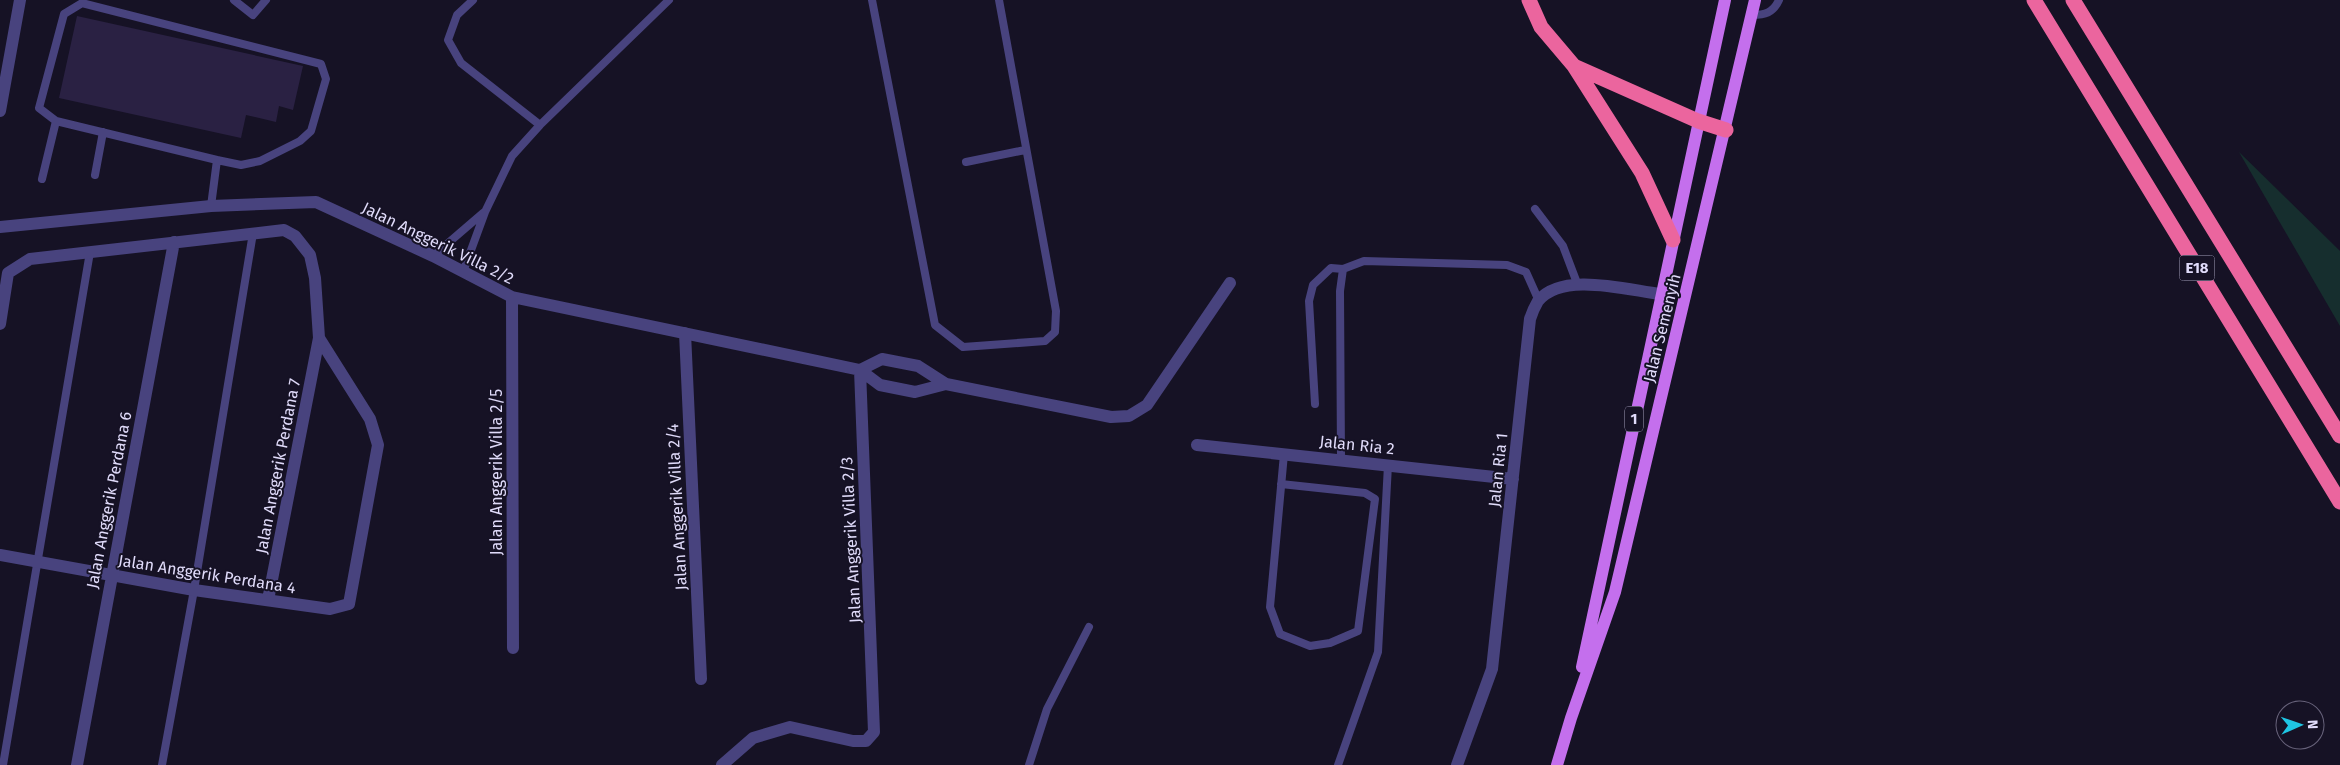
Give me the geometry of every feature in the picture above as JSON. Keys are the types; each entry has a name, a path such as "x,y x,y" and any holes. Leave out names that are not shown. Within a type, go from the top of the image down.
{"highway":[{"path":"1529,0 1541,27 1574,66 1642,173 1673,240"},
{"name":"E18","path":"2034,0 2340,502"},
{"name":"E18","path":"2073,0 2340,436"},
{"path":"1574,66 1698,121 1726,130"}],"main road":[{"name":"Jalan Semenyih","path":"1571,718 1660,294 1725,0"},
{"name":"Jalan Semenyih","path":"1557,765 1571,718 1615,592 1726,130 1755,0"}],"street":[{"path":"0,111 20,0"},
{"name":"Jalan Anggerik Villa 2/2","path":"0,227 211,206 316,202 433,256 512,297 860,370 880,385 914,392 946,384"},
{"path":"0,324 8,273 30,258 284,230 295,236 310,255 315,278 319,338"},
{"name":"Jalan Anggerik Perdana 6","path":"77,765 174,242"},
{"name":"Jalan Anggerik Villa 2/2","path":"860,370 882,359 918,366 946,384 1111,418 1129,416 1147,405 1230,283"},
{"path":"1538,301 1554,289 1577,283 1660,294"},
{"name":"Jalan Anggerik Villa 2/5","path":"512,297 513,648"},
{"name":"Jalan Ria 1","path":"1457,765 1492,670 1530,319 1538,301"},
{"name":"Jalan Anggerik Villa 2/4","path":"685,333 701,679"},
{"name":"Jalan Anggerik Perdana 7","path":"268,600 319,338"},
{"name":"Jalan Anggerik Perdana 4","path":"0,555 194,590 330,609 349,604 378,446 370,418 319,338"},
{"name":"Jalan Anggerik Villa 2/3","path":"722,765 754,738 790,727 853,741 866,741 874,732 860,370"},
{"name":"Jalan Ria 2","path":"1197,445 1513,478"}],"lane":[{"path":"234,0 253,15 266,0"},
{"path":"472,0 457,15 448,40 461,63 540,125"},
{"path":"462,272 485,212 512,156 540,125 669,0"},
{"path":"872,0 935,325 963,347 1045,341 1055,332 1056,311 1024,150 999,0"},
{"path":"1752,15 1765,14 1775,9 1778,0"},
{"path":"82,3 322,64 326,79 311,131 300,141 260,161 241,165 56,121 39,108 64,14 82,3"},
{"path":"42,179 56,121"},
{"path":"95,175 103,132"},
{"path":"966,162 1024,150"},
{"path":"211,206 217,160"},
{"path":"1535,209 1563,246 1577,283"},
{"path":"433,256 485,212"},
{"path":"162,765 194,590 253,233"},
{"path":"3,765 90,252"},
{"path":"1314,404 1309,301 1314,285 1331,268 1343,269 1364,261 1508,265 1526,272 1538,301"},
{"path":"1341,460 1340,291 1343,269"},
{"path":"1281,484 1365,493 1375,499 1358,631 1330,643 1310,646 1280,634 1270,607 1281,484 1284,454"},
{"path":"1338,765 1378,652 1388,465"},
{"path":"1029,765 1047,709 1089,627"}],"green space":[{"path":"2239,152 2340,251 2340,326"}],"building":[{"path":"77,16 303,66 293,110 279,106 276,122 246,115 241,138 59,98"}]}
